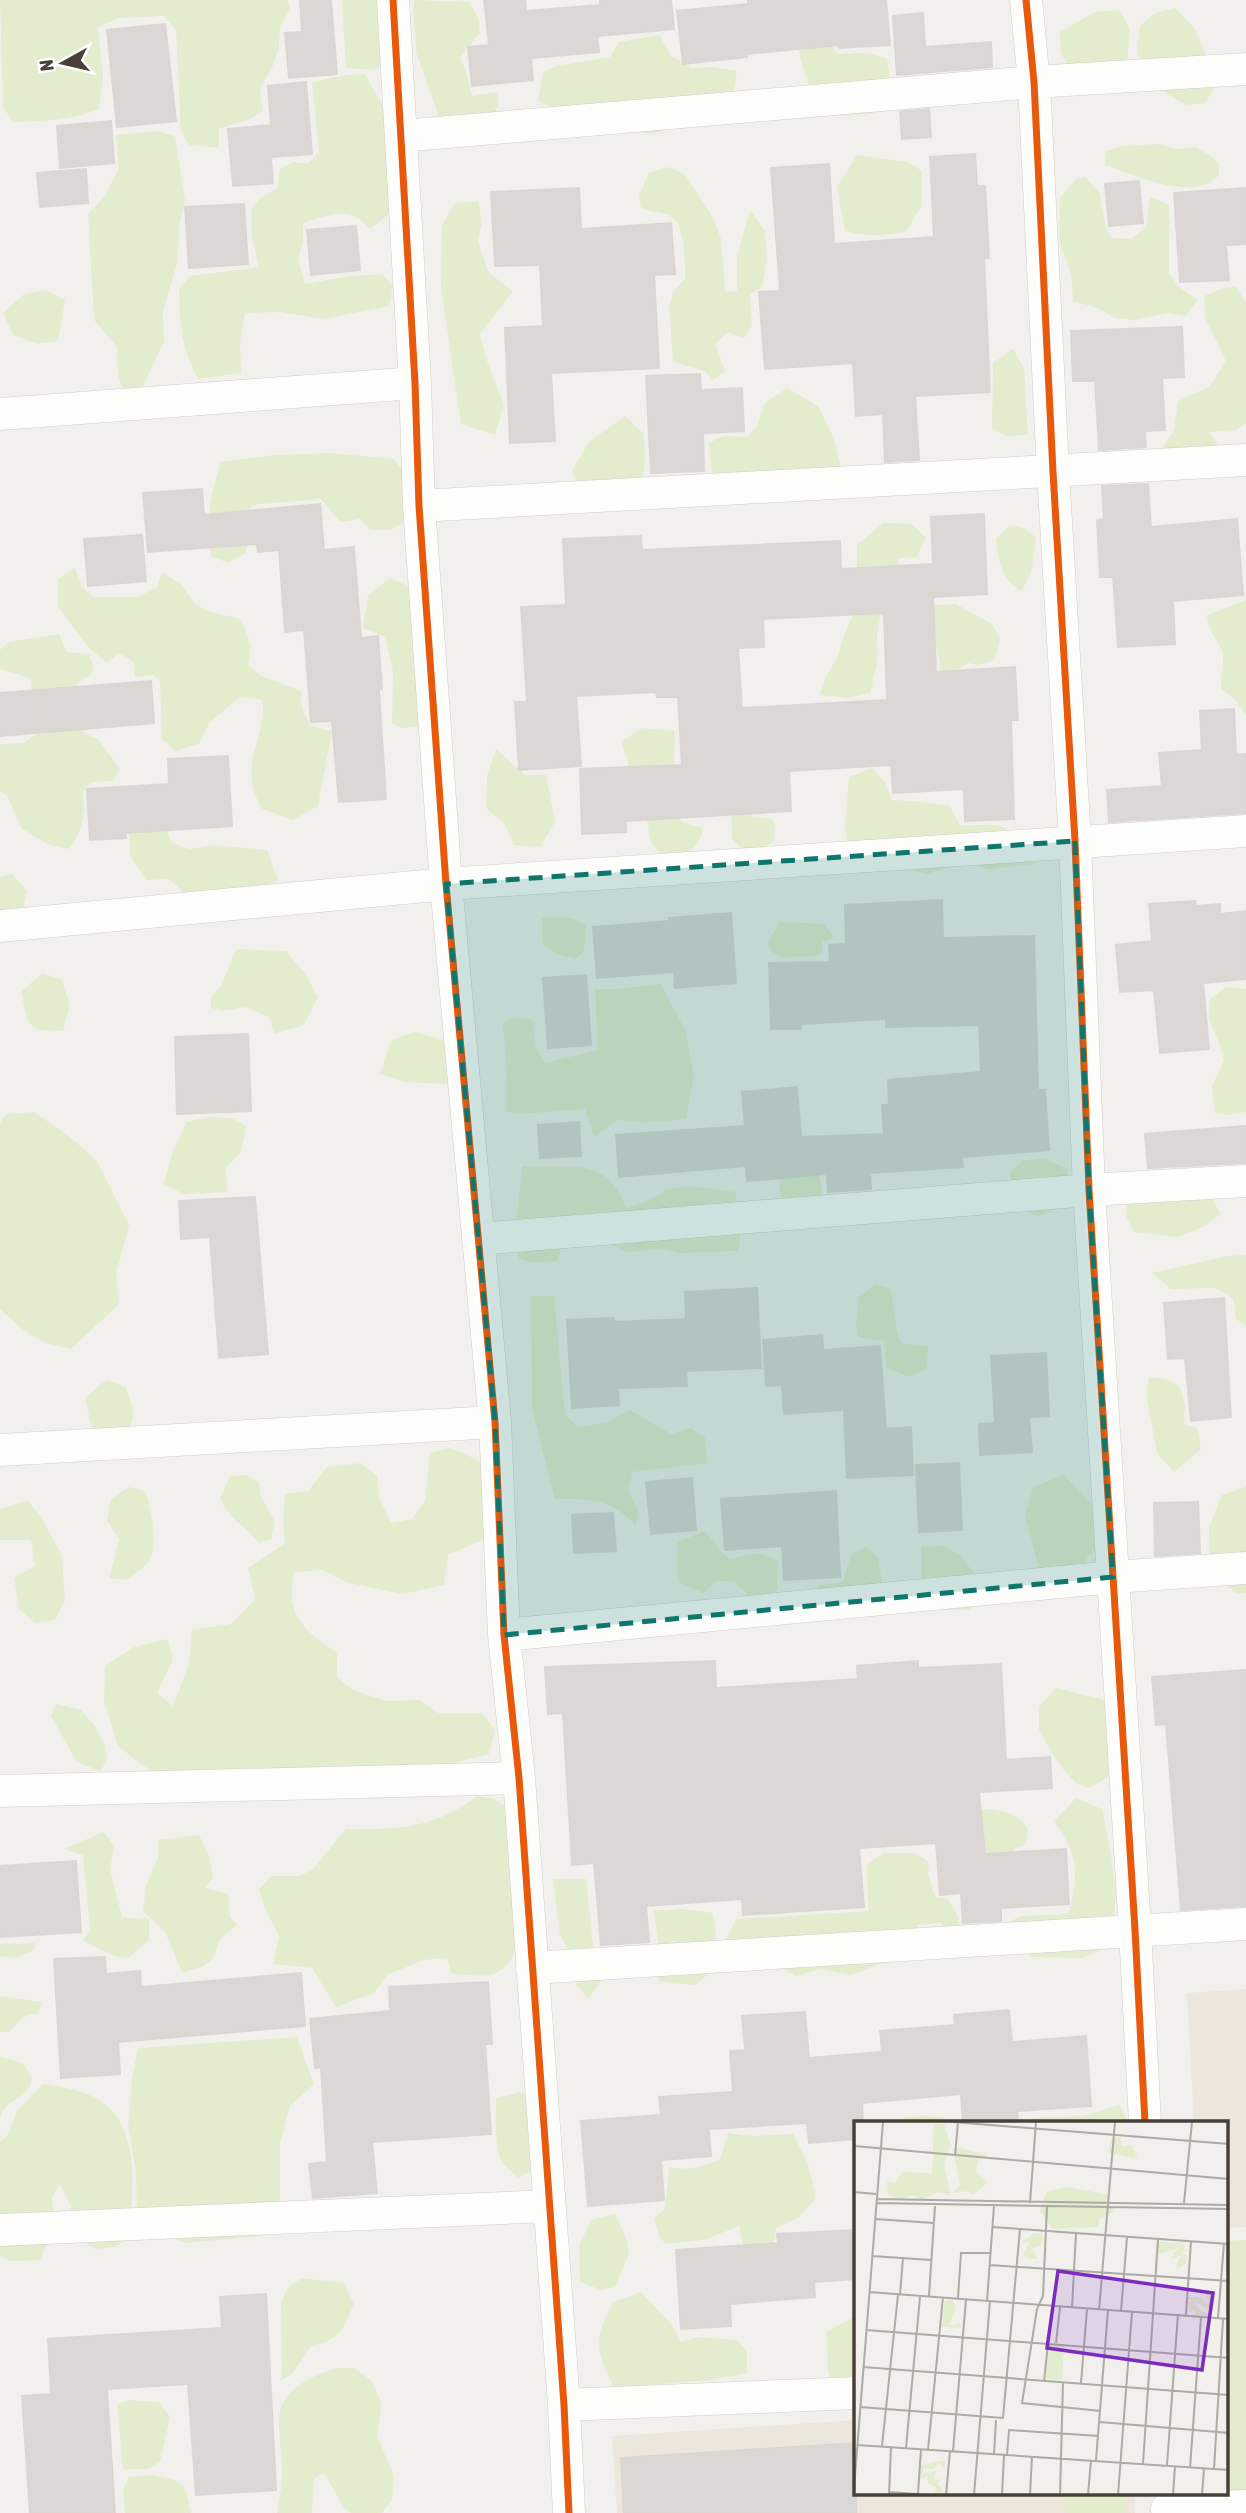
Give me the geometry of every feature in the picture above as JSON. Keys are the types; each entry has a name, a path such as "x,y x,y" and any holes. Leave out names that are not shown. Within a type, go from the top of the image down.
{"street":[{"path":"393,0 415,383 419,506 446,884 495,1422 504,1635 519,1778 564,2404 569,2513"},
{"path":"1026,0 1034,82 1075,841 1089,1190 1145,2121"},
{"path":"401,136 1034,82 1246,69"},
{"path":"0,414 415,383"},
{"path":"419,506 1246,460"},
{"path":"0,926 446,884 1246,831"},
{"path":"478,1239 1089,1190 1246,1181"},
{"path":"0,1450 495,1422"},
{"path":"504,1635 1114,1577 1246,1568"},
{"path":"0,1791 519,1778"},
{"path":"532,1968 1246,1924"},
{"path":"0,2230 548,2206"},
{"path":"564,2404 854,2393"},
{"path":"1167,2505 1246,2506"}],"highlighted area":[{"path":"1075,841 1089,1190 1113,1577 504,1635 495,1422 446,884"}],"shaded area":[{"path":"1246,1989 1246,2227 1228,2228 1228,2121 1194,2121 1187,1993"},
{"path":"854,2420 854,2496 1134,2496 1135,2513 617,2513 612,2436"}],"green space":[{"path":"0,0 288,0 290,8 280,27 279,47 272,68 260,88 263,111 250,119 219,129 219,148 189,145 181,131 176,31 165,16 119,18 98,27 103,80 99,109 67,118 13,122 3,107"},
{"path":"342,0 387,0 386,64 372,70 346,68"},
{"path":"413,2 470,2 478,18 480,32 460,58 472,96 497,92 499,105 485,129 441,123 416,52"},
{"path":"1175,8 1195,29 1220,78 1205,103 1186,105 1162,90 1141,68 1137,46 1140,26 1155,13"},
{"path":"1120,10 1130,30 1127,62 1077,80 1061,53 1060,32 1095,12"},
{"path":"659,35 671,56 691,68 713,67 737,71 730,114 682,123 653,134 619,130 561,114 538,100 543,72 556,66 610,57 619,42"},
{"path":"832,41 836,54 868,53 887,59 887,89 871,114 831,116 816,107 797,43"},
{"path":"365,74 386,112 395,209 370,229 358,218 343,214 303,223 303,241 298,260 305,284 350,276 382,274 393,286 389,306 323,319 281,312 245,313 240,342 241,373 198,379 182,335 179,289 190,276 259,267 252,237 251,209 260,198 277,189 280,169 293,162 308,164 319,152 312,82"},
{"path":"156,131 175,136 185,200 179,227 178,260 163,311 164,342 140,392 124,392 118,375 117,347 94,320 88,214 104,197 119,168 116,135"},
{"path":"1159,144 1177,149 1196,147 1219,164 1219,175 1208,183 1195,187 1180,187 1164,185 1105,165 1106,151 1122,146"},
{"path":"857,155 908,162 922,171 922,206 906,231 876,235 845,231 837,187"},
{"path":"666,167 684,173 714,219 721,239 725,292 737,291 737,256 750,210 765,231 767,260 762,287 750,295 752,325 744,338 728,332 715,344 725,371 712,381 705,371 673,362 669,306 674,290 685,279 682,234 675,219 669,215 641,208 639,195 649,173"},
{"path":"1085,177 1099,192 1106,229 1112,238 1131,239 1146,227 1150,197 1169,205 1169,273 1179,287 1198,300 1185,316 1169,313 1133,320 1115,318 1098,308 1073,301 1071,275 1059,239 1060,198 1075,180"},
{"path":"478,201 482,222 478,242 489,273 513,291 480,334 504,405 495,435 461,424 441,288 442,225 455,203"},
{"path":"1236,286 1246,303 1246,423 1237,430 1209,432 1222,451 1246,443 1246,471 1171,462 1162,448 1174,430 1178,401 1209,387 1226,361 1206,320 1204,296"},
{"path":"47,290 65,300 58,341 37,344 13,335 3,313 24,294"},
{"path":"1013,349 1024,368 1028,435 1006,436 992,428 993,363"},
{"path":"787,388 818,406 834,439 841,468 713,484 709,443 723,436 747,437 756,427 765,403"},
{"path":"625,416 643,433 646,457 642,481 581,495 572,470 590,441"},
{"path":"329,453 394,459 404,473 406,521 391,530 370,530 360,519 340,522 321,499 252,505 248,519 246,553 228,563 211,556 210,502 220,462 274,455"},
{"path":"883,523 912,524 926,538 917,557 899,558 893,581 883,602 877,634 878,659 870,693 848,698 820,695 860,602 857,545"},
{"path":"1010,525 1022,527 1036,537 1031,574 1021,591 1005,575 998,554 996,539"},
{"path":"75,568 82,587 94,597 138,597 157,587 162,572 182,585 195,604 210,612 241,619 251,645 248,665 261,676 301,691 302,709 311,726 332,731 318,806 293,820 262,809 255,793 252,766 263,715 263,700 240,697 209,723 199,744 175,751 162,739 160,681 153,675 135,677 134,662 119,653 107,663 89,648 58,607 58,579"},
{"path":"390,578 428,594 429,711 417,727 402,728 392,723 393,672 385,637 363,628 368,596"},
{"path":"1246,600 1246,715 1234,699 1221,689 1223,656 1207,615"},
{"path":"956,604 992,624 1000,638 995,660 979,665 968,663 954,676 941,678 938,651 920,606"},
{"path":"59,634 66,652 88,654 94,666 91,676 75,687 70,720 86,734 98,739 120,769 113,781 92,782 83,791 82,822 69,849 49,845 21,828 7,795 0,792 0,744 24,743 35,735 31,678 0,669 0,650 8,642"},
{"path":"643,728 675,731 674,766 681,822 703,828 694,847 678,856 664,857 651,843 646,816 621,741"},
{"path":"496,749 525,775 546,775 555,822 540,847 514,845 504,823 486,808 487,776"},
{"path":"872,768 884,781 892,800 950,806 960,825 999,825 1033,843 1033,864 990,869 960,862 928,874 883,863 862,874 849,856 845,828 849,777"},
{"path":"140,784 156,789 161,814 172,843 190,849 214,845 267,850 278,880 256,893 195,910 169,879 146,880 130,856 130,794"},
{"path":"731,788 750,803 752,817 771,819 775,823 774,841 759,851 743,850 732,839"},
{"path":"12,874 27,891 22,916 0,933 0,877"},
{"path":"542,918 572,918 586,925 584,950 576,959 557,954 542,943"},
{"path":"780,922 824,924 834,938 822,942 822,954 784,958 772,952 768,941"},
{"path":"236,949 286,951 304,972 318,997 304,1025 274,1034 269,1017 246,1007 223,1011 211,1008 211,997 221,986"},
{"path":"42,973 62,980 70,1005 63,1031 38,1030 28,1022 21,992"},
{"path":"661,984 686,1032 694,1077 686,1119 644,1123 617,1120 594,1137 585,1109 521,1114 506,1111 507,1074 503,1024 512,1018 532,1019 536,1048 545,1063 598,1050 595,989"},
{"path":"1226,987 1246,989 1246,1112 1228,1115 1215,1113 1212,1086 1224,1061 1209,1019 1210,999"},
{"path":"414,1032 448,1041 450,1064 446,1084 405,1082 380,1074 391,1040"},
{"path":"34,1112 70,1137 97,1161 129,1225 116,1274 119,1304 71,1349 45,1343 22,1329 0,1309 0,1124 6,1114"},
{"path":"209,1117 232,1118 246,1126 241,1152 226,1168 227,1192 183,1194 164,1184 173,1150 187,1122"},
{"path":"1045,1159 1068,1169 1063,1205 1037,1217 1017,1198 1010,1173 1023,1160"},
{"path":"816,1160 821,1183 821,1200 785,1206 779,1188 784,1165"},
{"path":"522,1166 584,1168 597,1172 618,1191 626,1208 650,1200 665,1190 689,1186 736,1192 740,1230 738,1251 680,1253 663,1249 627,1252 609,1243 568,1232 557,1261 533,1263 519,1259 515,1235"},
{"path":"1206,1188 1221,1214 1203,1227 1177,1237 1134,1232 1126,1217 1127,1198"},
{"path":"1246,1255 1246,1326 1236,1319 1233,1298 1214,1288 1171,1289 1152,1273 1227,1256"},
{"path":"876,1284 891,1289 901,1343 928,1346 927,1368 910,1377 886,1368 884,1341 858,1337 856,1326 859,1297"},
{"path":"531,1296 554,1296 565,1415 578,1427 608,1422 630,1410 671,1434 691,1428 705,1437 707,1463 633,1472 628,1490 638,1511 636,1525 616,1509 599,1502 555,1499 532,1409"},
{"path":"1149,1377 1166,1379 1179,1386 1185,1404 1184,1424 1197,1428 1201,1449 1174,1472 1157,1453 1146,1394"},
{"path":"106,1380 126,1387 134,1412 127,1438 102,1437 92,1429 85,1398"},
{"path":"450,1448 476,1459 502,1480 487,1538 448,1555 444,1585 402,1594 345,1582 323,1570 295,1572 292,1599 306,1629 337,1653 337,1677 353,1690 386,1701 420,1700 438,1713 482,1713 495,1730 489,1754 422,1771 188,1791 142,1765 118,1746 104,1701 105,1666 134,1647 168,1639 173,1660 157,1693 173,1706 189,1664 192,1630 231,1624 255,1599 248,1568 285,1543 285,1494 308,1491 327,1467 361,1463 377,1476 379,1498 391,1523 412,1519 425,1501 430,1453"},
{"path":"246,1475 259,1482 260,1495 275,1521 271,1539 259,1543 232,1517 220,1498 230,1476"},
{"path":"1064,1475 1100,1513 1099,1549 1088,1556 1076,1581 1039,1569 1025,1516 1033,1487"},
{"path":"129,1487 145,1491 152,1516 152,1555 147,1564 128,1580 109,1578 119,1540 107,1520 111,1499"},
{"path":"1246,1487 1246,1593 1237,1594 1210,1573 1209,1527 1222,1495"},
{"path":"27,1500 41,1517 62,1555 65,1601 55,1620 35,1623 19,1609 14,1578 35,1566 31,1540 0,1540 0,1509"},
{"path":"705,1531 728,1559 757,1553 778,1560 777,1590 758,1605 734,1581 717,1581 703,1593 680,1583 677,1542"},
{"path":"943,1546 960,1555 990,1593 969,1610 943,1610 925,1598 921,1575 921,1547"},
{"path":"866,1547 878,1557 885,1602 814,1604 818,1585 843,1582 851,1554"},
{"path":"1056,1688 1104,1700 1120,1725 1114,1773 1090,1788 1077,1784 1062,1768 1039,1730 1039,1707"},
{"path":"56,1704 81,1710 94,1725 105,1745 107,1761 100,1771 77,1762 51,1716"},
{"path":"477,1796 494,1799 518,1815 515,1952 503,1969 481,1976 452,1974 447,1958 424,1960 387,1975 374,1993 336,2007 312,1968 273,1964 279,1936 265,1909 259,1889 271,1876 299,1876 312,1870 346,1829 382,1829 431,1821 462,1807"},
{"path":"1076,1798 1102,1809 1116,1891 1112,1945 1082,1958 1031,1957 1015,1945 1010,1922 1020,1916 1069,1914 1075,1866 1069,1844 1054,1821"},
{"path":"988,1809 1011,1814 1028,1829 1026,1844 1015,1848 1013,1885 988,1878 988,1853 980,1845 962,1813"},
{"path":"104,1832 114,1847 110,1869 122,1917 149,1919 149,1940 128,1958 117,1957 83,1941 90,1929 83,1855 63,1849"},
{"path":"199,1835 209,1855 213,1878 205,1888 229,1894 230,1917 237,1925 220,1939 213,1959 204,1966 182,1973 165,1932 143,1911 146,1885 158,1858 158,1840"},
{"path":"883,1853 915,1853 929,1862 928,1873 935,1897 948,1899 957,1914 961,1930 948,1940 942,1923 918,1925 908,1954 851,1975 820,1969 796,1976 783,1969 745,1971 725,1942 736,1919 869,1911 866,1866"},
{"path":"553,1879 586,1879 594,1954 601,1981 588,1999 577,1985 572,1956 560,1935"},
{"path":"684,1909 713,1913 717,1943 715,1968 695,1985 659,1982 658,1940 653,1910"},
{"path":"35,1943 34,1950 16,1958 0,1956 0,1944"},
{"path":"0,1996 42,2002 37,2014 25,2017 10,2032 0,2032"},
{"path":"297,2037 314,2084 290,2106 280,2144 280,2198 268,2235 186,2243 137,2225 136,2171 128,2127 132,2078 138,2048"},
{"path":"0,2057 23,2063 32,2078 26,2092 8,2105 0,2119"},
{"path":"43,2084 77,2090 96,2098 111,2109 121,2124 131,2161 132,2202 127,2238 115,2247 95,2249 81,2239 70,2226 71,2207 60,2184 52,2197 55,2227 40,2260 10,2261 0,2256 0,2141 6,2138 17,2111"},
{"path":"520,2092 536,2096 536,2168 519,2178 499,2156 496,2098"},
{"path":"1120,2105 1127,2121 1032,2121 1033,2118 1083,2116"},
{"path":"904,2117 942,2117 950,2121 902,2121"},
{"path":"728,2133 752,2136 793,2134 808,2164 816,2198 798,2218 776,2228 771,2270 746,2257 739,2226 704,2240 666,2244 660,2238 654,2218 665,2209 669,2167 695,2168 720,2159"},
{"path":"615,2214 626,2237 629,2254 615,2287 601,2290 580,2282 579,2246 591,2220"},
{"path":"1246,2240 1246,2507 1228,2495 1228,2241"},
{"path":"302,2278 344,2283 354,2304 340,2332 329,2340 312,2345 292,2374 280,2381 281,2304 287,2288"},
{"path":"641,2292 672,2325 681,2342 698,2337 737,2340 747,2351 747,2373 710,2380 614,2388 600,2354 602,2327 613,2302"},
{"path":"854,2317 854,2380 832,2382 828,2371 826,2332"},
{"path":"338,2368 354,2368 372,2381 382,2404 377,2436 394,2476 392,2500 382,2513 351,2513 344,2508 324,2473 314,2478 312,2513 277,2513 282,2474 279,2429 284,2400 297,2387 313,2377"},
{"path":"130,2400 159,2402 170,2417 160,2462 148,2469 123,2469 117,2404"},
{"path":"152,2475 172,2479 185,2487 191,2513 125,2513 123,2490 129,2477"},
{"path":"1061,2496 1125,2496 1126,2513 1065,2513"}],"building":[{"path":"300,0 331,0 337,74 289,78 285,33 302,32"},
{"path":"484,0 525,0 526,11 600,5 600,0 671,0 674,29 597,36 599,52 531,58 533,80 472,86 468,47 489,45"},
{"path":"748,0 886,0 890,45 839,48 839,45 747,54 747,57 683,64 677,11 748,4"},
{"path":"923,13 925,47 991,42 992,67 897,75 893,16"},
{"path":"165,24 176,121 117,127 107,30"},
{"path":"306,82 312,154 271,157 273,183 233,186 228,129 271,125 268,86"},
{"path":"929,109 931,137 902,139 900,112"},
{"path":"111,121 114,163 60,168 57,126"},
{"path":"975,154 977,186 985,186 989,258 984,258 990,392 915,396 919,460 885,462 883,414 856,416 853,363 765,369 759,292 780,291 771,168 829,164 834,244 934,237 930,157"},
{"path":"86,169 88,203 40,207 37,173"},
{"path":"1139,181 1143,223 1109,226 1105,184"},
{"path":"579,188 581,229 671,223 675,274 654,275 659,368 551,373 555,441 510,443 505,328 543,326 540,265 495,266 491,192"},
{"path":"1246,188 1246,244 1226,245 1229,280 1180,282 1174,193"},
{"path":"244,204 248,264 189,268 185,207"},
{"path":"356,226 360,270 311,275 307,230"},
{"path":"1182,327 1184,377 1162,378 1165,430 1145,431 1146,447 1099,450 1095,381 1073,381 1071,331"},
{"path":"700,374 701,390 742,388 744,431 703,433 704,471 651,473 646,376"},
{"path":"1148,484 1151,527 1237,519 1243,595 1173,601 1175,644 1118,647 1113,577 1100,577 1097,520 1104,519 1102,486"},
{"path":"202,489 204,515 320,504 324,550 354,547 361,638 378,636 386,799 339,802 332,721 311,722 304,630 285,632 279,550 258,552 257,544 148,552 143,493"},
{"path":"984,514 987,594 933,597 936,672 1015,667 1018,720 1011,720 1014,819 965,821 964,789 893,793 891,765 789,771 791,811 626,821 626,832 582,834 580,769 682,765 678,697 657,697 656,692 576,696 581,766 519,770 515,702 527,702 521,607 566,605 563,539 641,536 642,550 840,541 841,569 933,564 931,517","holes":["884,613 887,700 742,708 738,648 764,647 763,619"]},
{"path":"142,535 146,581 88,586 84,539"},
{"path":"151,681 154,723 0,736 0,693"},
{"path":"1234,709 1236,755 1246,754 1246,813 1109,822 1107,790 1162,786 1159,753 1202,750 1200,711"},
{"path":"228,756 232,826 125,833 126,838 90,840 87,789 169,784 168,759"},
{"path":"942,900 943,938 1034,936 1038,1090 1045,1090 1049,1150 962,1157 963,1167 870,1173 871,1189 828,1192 827,1174 747,1181 746,1166 619,1177 616,1135 745,1126 742,1092 797,1087 801,1137 884,1134 882,1105 889,1105 888,1080 981,1072 979,1025 886,1027 886,1019 801,1024 801,1029 771,1029 769,963 830,962 829,945 846,944 845,905"},
{"path":"1195,901 1196,906 1220,904 1220,914 1246,911 1246,979 1203,983 1209,1049 1160,1053 1154,990 1120,992 1116,945 1152,941 1149,904"},
{"path":"731,913 736,983 675,988 674,972 597,978 593,927"},
{"path":"586,975 591,1045 548,1048 543,978"},
{"path":"248,1034 251,1111 177,1114 175,1037"},
{"path":"579,1122 581,1156 540,1158 538,1125"},
{"path":"1246,1126 1246,1163 1148,1168 1145,1134"},
{"path":"255,1197 268,1354 219,1358 210,1237 181,1239 179,1201"},
{"path":"757,1288 761,1368 686,1371 687,1386 618,1388 619,1405 572,1408 567,1320 614,1318 615,1322 686,1319 685,1292"},
{"path":"1224,1298 1231,1417 1191,1421 1185,1358 1168,1359 1164,1303"},
{"path":"822,1335 823,1350 880,1346 886,1429 911,1427 913,1475 847,1478 844,1410 784,1414 782,1385 766,1386 763,1340"},
{"path":"1046,1353 1049,1416 1029,1417 1032,1452 980,1455 979,1424 995,1423 991,1356"},
{"path":"959,1463 962,1530 919,1532 916,1465"},
{"path":"692,1478 696,1530 651,1534 646,1482"},
{"path":"836,1491 840,1577 784,1580 782,1546 725,1550 721,1499"},
{"path":"1198,1502 1200,1553 1155,1556 1154,1503"},
{"path":"613,1513 616,1551 574,1553 572,1515"},
{"path":"715,1661 716,1688 858,1679 857,1666 918,1661 918,1668 1001,1664 1006,1760 1050,1757 1052,1788 979,1792 985,1854 1066,1849 1069,1904 1001,1908 1001,1921 963,1923 961,1893 940,1895 936,1843 859,1848 864,1907 743,1915 742,1899 646,1906 649,1942 601,1945 594,1863 572,1865 563,1713 548,1714 545,1667"},
{"path":"1246,1670 1246,1906 1181,1910 1166,1724 1156,1725 1152,1677"},
{"path":"76,1861 81,1932 0,1937 0,1866"},
{"path":"105,1957 106,1974 140,1971 141,1987 301,1973 305,2026 118,2042 120,2074 61,2078 54,1959"},
{"path":"488,1982 492,2044 485,2044 491,2134 372,2142 377,2193 313,2198 309,2164 327,2162 321,2067 315,2068 310,2019 390,2011 389,1987"},
{"path":"1009,2010 1012,2042 1086,2036 1091,2106 1017,2111 1018,2121 963,2121 961,2094 862,2103 863,2121 854,2121 854,2139 809,2143 807,2123 709,2129 711,2156 661,2160 664,2200 588,2206 581,2121 661,2115 659,2097 733,2092 730,2051 745,2050 742,2016 805,2012 809,2058 882,2052 880,2031 955,2025 954,2015"},
{"path":"854,2230 854,2279 814,2282 815,2297 730,2304 731,2326 681,2329 676,2250 778,2243 777,2234"},
{"path":"266,2294 276,2490 196,2495 188,2384 107,2389 115,2513 30,2513 22,2396 51,2394 48,2339 222,2328 220,2297"},
{"path":"854,2443 856,2513 624,2513 621,2458"}],"cycle path":[{"path":"393,0 415,383 419,506 446,884 495,1422 504,1635 519,1778 564,2405 569,2513"},
{"path":"1026,0 1034,82 1075,841 1089,1190 1145,2121"}]}
